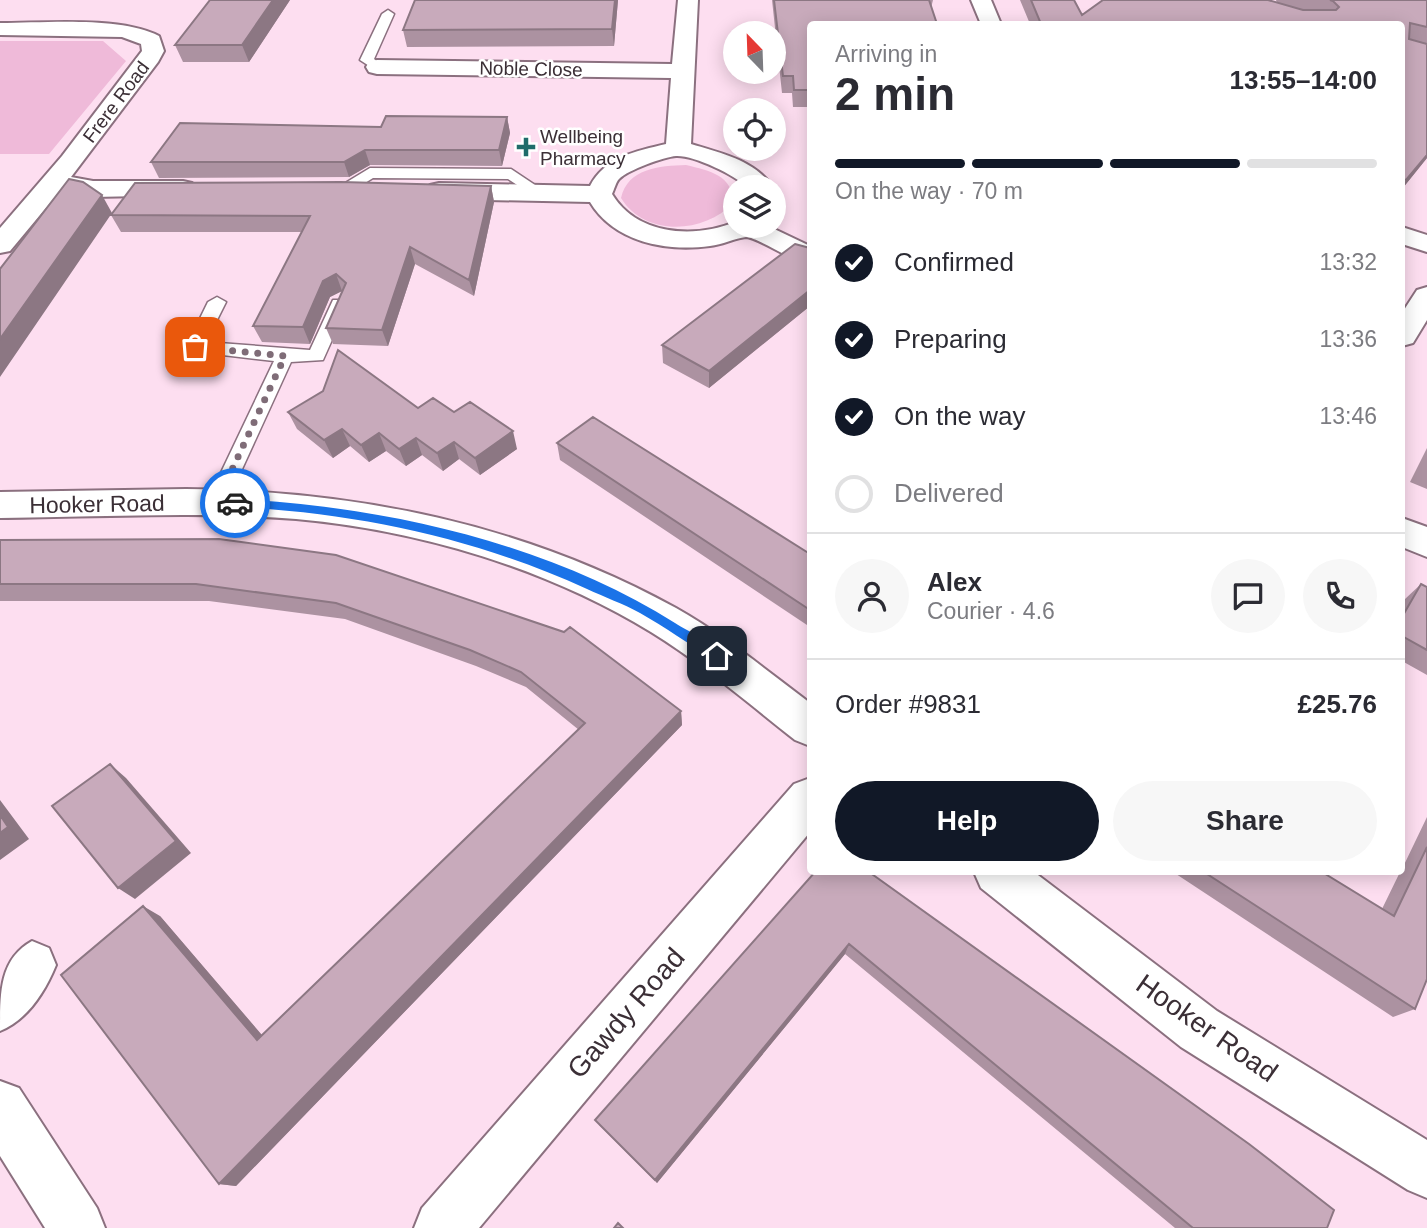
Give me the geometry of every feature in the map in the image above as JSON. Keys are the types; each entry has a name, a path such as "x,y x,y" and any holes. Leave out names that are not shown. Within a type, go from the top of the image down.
{"street":[{"path":"678,148 688,0"},
{"path":"981,0 990,21"},
{"path":"94,29 112,7"},
{"name":"Frere Road","path":"0,29 94,29 138,34 150,41 153,51 53,182 0,245"},
{"name":"Noble Close","path":"377,67 685,71"},
{"path":"598,194 609,174 640,158 678,148 715,159 750,175"},
{"path":"53,182 93,189 209,189"},
{"path":"320,188 598,194"},
{"path":"598,194 604,209 632,228 667,240 707,240 723,235"},
{"path":"1405,236 1427,244"},
{"path":"771,238 807,256"},
{"path":"1405,331 1427,296"},
{"name":"Hooker Road","path":"0,505 217,502 299,506 398,522 468,538 566,574 643,609 717,656 807,725"},
{"path":"1405,533 1427,543"},
{"name":"Gawdy Road","path":"442,1228 807,802"},
{"name":"Hooker Road","path":"1001,875 1199,1029 1427,1171"},
{"path":"0,1006 32,965"},
{"path":"0,1107 77,1228"}],"lane":[{"path":"377,67 367,60 388,14"},
{"path":"217,302 195,347 285,356 317,356 341,298"},
{"path":"217,502 285,356"}],"shaded area":[{"path":"0,41 103,41 126,61 49,154 0,154"},
{"path":"686,165 711,172 723,179 723,211 707,221 675,227 645,220 632,211 621,198 630,180 646,171 665,166"}],"building":[{"path":"210,0 273,0 242,45 175,45"},
{"path":"415,0 615,0 612,29 403,30"},
{"path":"774,0 929,0 936,21 807,21 807,90 794,90 793,76 786,76 786,21 776,21"},
{"path":"1031,0 1074,0 1082,15 1103,0 1268,0 1303,10 1336,10 1339,7 1330,0 1427,0 1427,27 1410,23 1409,39 1427,44 1427,155 1405,180 1405,21 1040,21"},
{"path":"386,116 507,117 499,150 365,150 344,162 151,162 180,123 381,127"},
{"path":"69,179 83,182 102,195 0,339 0,269"},
{"path":"341,182 491,186 469,280 410,247 382,330 326,328 346,283 336,274 323,281 303,327 253,326 310,216 111,215 135,183"},
{"path":"795,244 807,247 807,292 709,371 662,345"},
{"path":"338,350 418,408 433,398 454,412 470,402 513,431 475,458 454,442 437,453 416,438 399,449 379,433 361,445 342,429 324,440 288,412 323,391"},
{"path":"593,417 807,552 807,608 557,443"},
{"path":"219,539 336,555 564,632 570,627 681,711 219,1184 61,975 143,906 257,1040 585,723 521,672 470,650 336,603 196,584 0,584 0,540"},
{"path":"1421,584 1427,587 1427,650 1405,638 1405,612"},
{"path":"110,764 176,841 118,888 52,806"},
{"path":"0,815 8,827 0,833"},
{"path":"1427,847 1427,979 1415,1009 1209,875 1327,875 1394,916"},
{"path":"812,875 873,875 1249,1144 1334,1210 1327,1228 1193,1228 849,944 655,1180 595,1120"}],"way so far":[{"path":"195,347 268,352 285,356 217,502 235,503"}],"place":[{"name":"Wellbeing Pharmacy","path":"526,147"}],"route":[{"path":"235,503 299,506 398,522 468,538 566,574 643,609 717,656"}]}
